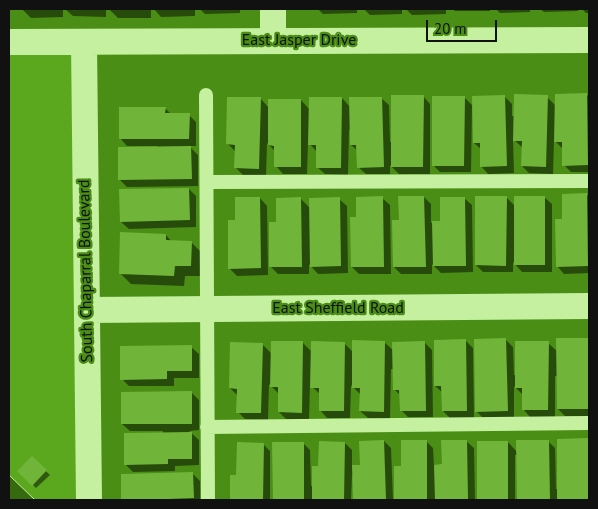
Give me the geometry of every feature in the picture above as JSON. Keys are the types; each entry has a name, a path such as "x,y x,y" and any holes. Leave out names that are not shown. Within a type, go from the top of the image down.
{"street":[{"path":"273,9 273,40"},
{"name":"East Jasper Drive","path":"9,42 589,40"},
{"name":"South Chaparral Boulevard","path":"84,42 89,500"},
{"name":"East Sheffield Road","path":"87,310 589,306"}],"lane":[{"path":"206,95 208,500"},
{"path":"207,182 589,181"},
{"path":"207,427 589,423"}],"shaded area":[{"path":"9,55 75,55 80,500 9,500"},
{"path":"9,475 35,500 9,500"}],"building":[{"path":"587,93 588,165 562,166 562,142 554,142 555,94"},
{"path":"514,94 548,95 546,167 521,166 522,141 513,141"},
{"path":"391,95 424,95 423,167 391,167"},
{"path":"505,95 507,166 480,167 480,143 473,143 472,96"},
{"path":"432,96 465,96 464,166 432,166"},
{"path":"227,97 261,97 259,169 234,168 235,145 226,144"},
{"path":"309,97 342,97 341,168 316,168 316,145 308,145"},
{"path":"349,97 382,97 384,167 357,168 356,145 350,145"},
{"path":"268,99 301,99 301,167 274,167 274,146 268,145"},
{"path":"119,107 166,107 165,113 190,113 189,139 119,139"},
{"path":"191,146 192,179 118,180 118,147"},
{"path":"189,188 190,220 120,222 119,189"},
{"path":"587,193 588,266 556,267 555,219 562,219 562,194"},
{"path":"383,196 384,267 351,267 350,217 356,217 356,197"},
{"path":"398,196 424,196 426,267 393,267 392,220 399,220"},
{"path":"475,196 507,196 506,266 475,265"},
{"path":"514,196 545,196 545,265 514,265"},
{"path":"235,197 260,197 261,268 228,269 228,220 235,220"},
{"path":"301,197 302,267 269,267 269,222 276,222 276,198"},
{"path":"340,197 341,266 310,267 309,198"},
{"path":"440,197 465,197 466,266 433,266 432,221 440,221"},
{"path":"120,232 166,234 166,240 192,241 191,266 175,266 174,276 119,274"},
{"path":"506,338 508,411 475,412 474,339"},
{"path":"556,338 588,338 589,409 557,409"},
{"path":"466,339 467,411 442,411 441,386 434,386 434,340"},
{"path":"352,340 385,341 384,412 359,411 360,388 352,388"},
{"path":"271,341 303,341 302,413 278,412 278,387 270,387"},
{"path":"311,341 345,342 344,411 319,411 319,388 310,388"},
{"path":"425,341 426,411 400,411 399,390 393,390 392,342"},
{"path":"515,341 549,341 548,410 522,410 522,388 515,388"},
{"path":"230,342 263,343 261,413 236,413 237,389 229,388"},
{"path":"192,345 192,371 167,371 167,379 120,380 120,346"},
{"path":"192,391 192,424 121,424 121,392"},
{"path":"192,432 192,459 168,459 168,464 124,465 124,433"},
{"path":"589,438 589,500 557,500 557,439"},
{"path":"384,440 386,500 353,500 352,465 360,465 359,441"},
{"path":"401,440 427,440 427,500 394,500 394,466 401,466"},
{"path":"441,440 467,440 468,500 435,500 434,465 442,464"},
{"path":"516,440 549,440 550,500 517,500"},
{"path":"319,441 345,442 344,500 312,500 312,466 318,466"},
{"path":"477,441 508,441 508,500 477,500"},
{"path":"237,442 264,443 263,500 230,500 230,475 236,475"},
{"path":"272,442 304,442 304,500 273,500"},
{"path":"32,456 47,470 32,486 17,471"},
{"path":"193,472 194,498 121,500 121,474"}]}
